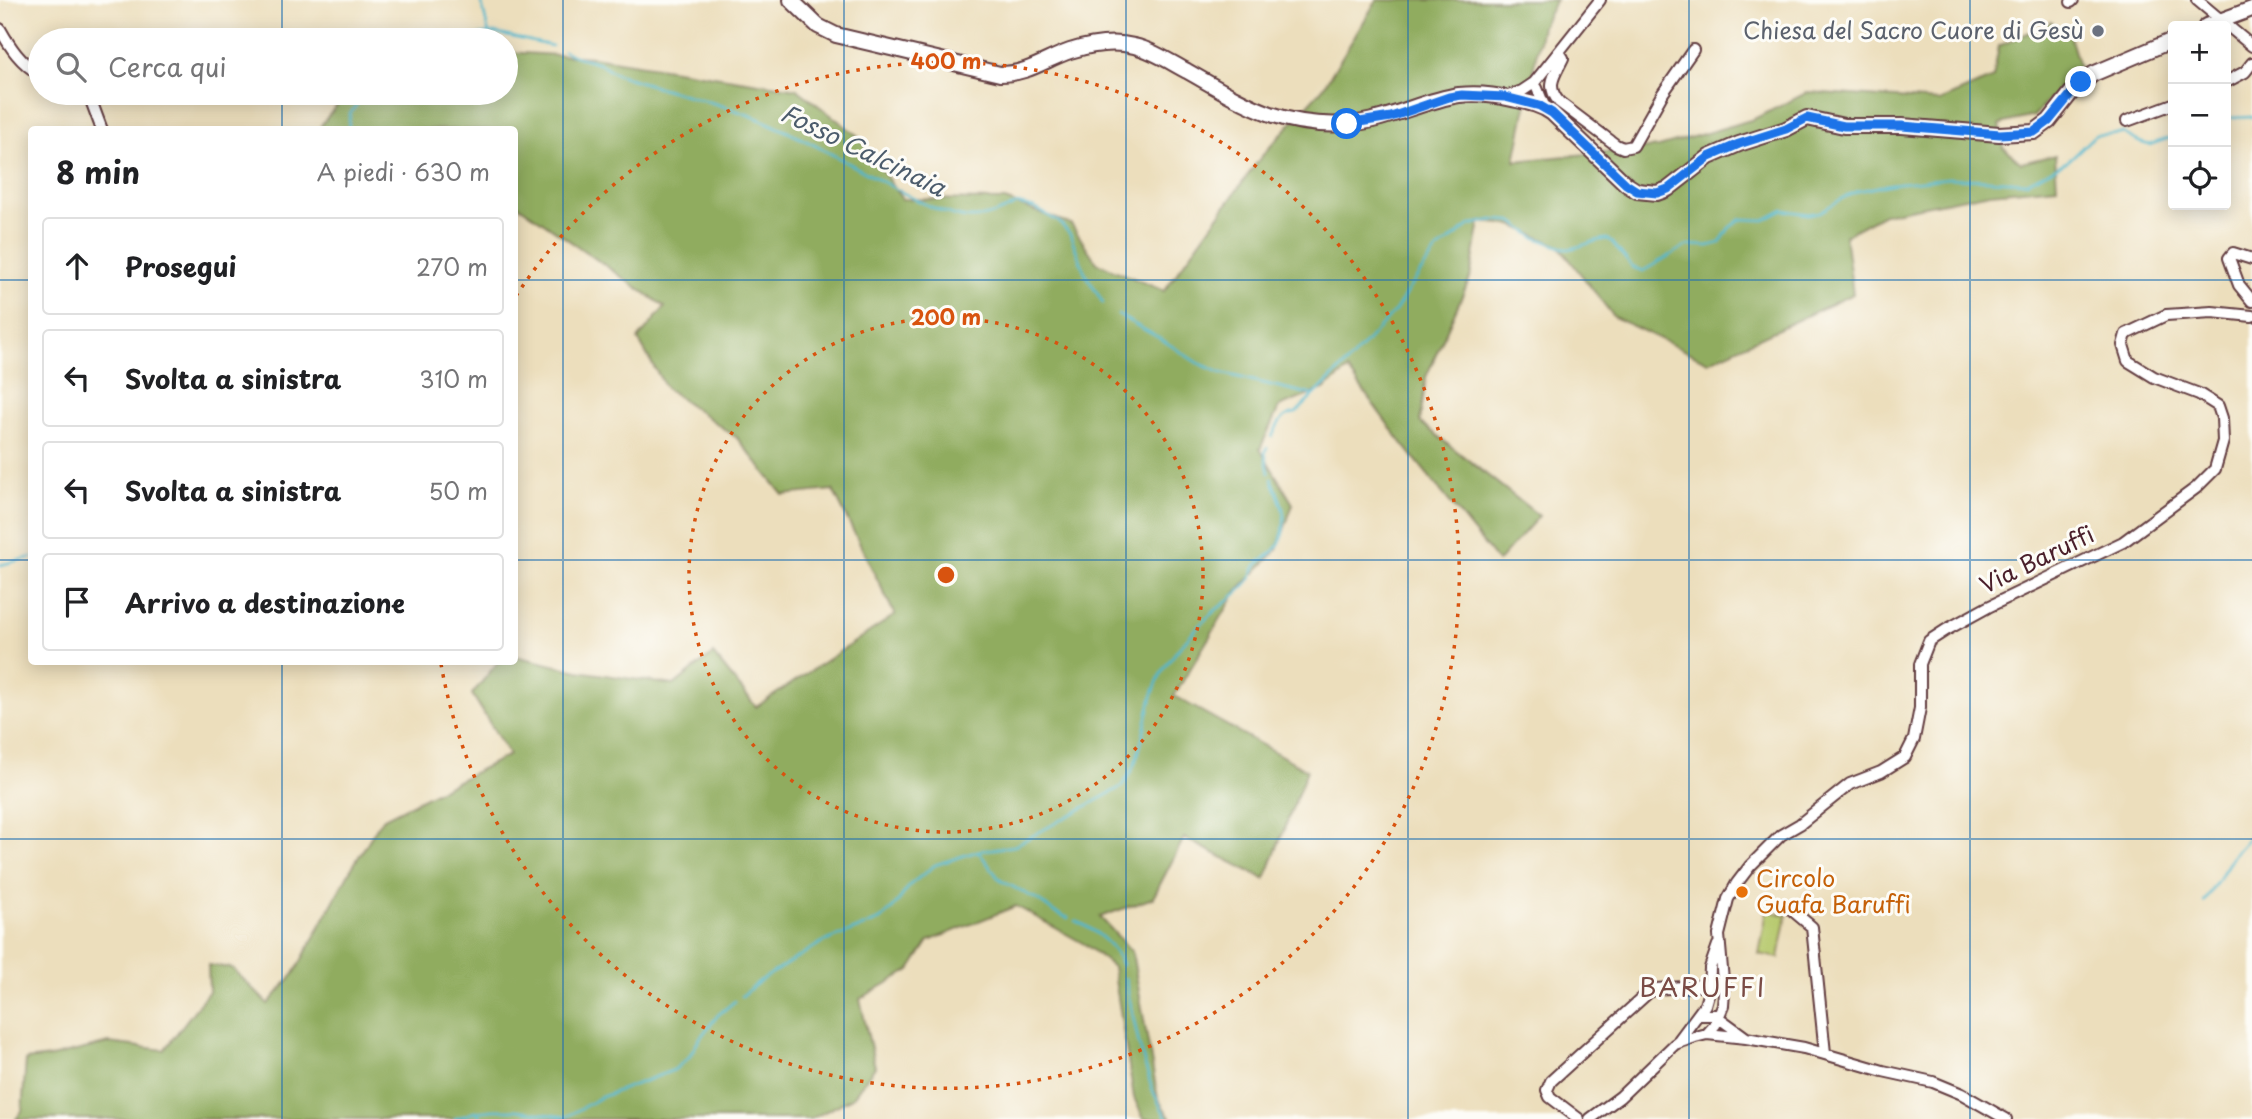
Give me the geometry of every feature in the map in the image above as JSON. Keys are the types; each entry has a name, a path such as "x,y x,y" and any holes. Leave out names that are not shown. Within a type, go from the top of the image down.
{"main road":[{"path":"791,0 818,26 836,35 1000,74 1033,69 1069,51 1082,48 1113,44 1134,46 1171,62 1252,108 1280,118 1310,123 1330,125 1369,122 1462,95 1505,97 1545,108 1626,184 1637,191 1657,193 1668,189 1695,166 1716,153 1786,129 1807,118 1844,126 1902,126 2000,134 2034,132 2049,121 2071,93 2093,74 2168,42"},
{"path":"2221,20 2252,9"}],"street":[{"path":"1529,103 1536,83 1600,0"},
{"path":"2197,0 2252,46"},
{"path":"0,29 13,51 28,66"},
{"path":"1559,52 1563,58 1551,82 1554,96 1623,149 1633,146 1663,93 1693,50"},
{"path":"2231,79 2245,72 2252,63"},
{"path":"1505,97 1517,94 1536,83"},
{"path":"1536,83 1545,108"},
{"path":"93,105 101,126"},
{"path":"2127,121 2168,106"},
{"path":"1582,140 1591,127"},
{"path":"2252,259 2233,253 2229,258 2239,285 2252,301"},
{"name":"Via Baruffi","path":"1707,1034 1723,1006 1724,985 1719,942 1721,920 1737,883 1781,835 1800,824 1850,784 1881,772 1905,757 1914,739 1920,708 1920,664 1930,641 1978,612 2123,542 2196,488 2216,469 2223,441 2222,418 2218,406 2199,394 2154,377 2127,361 2123,345 2126,334 2166,315 2212,312 2252,316"},
{"path":"1787,906 1812,927 1825,1053"},
{"name":"Via Baruffi","path":"1590,1119 1620,1097 1675,1044 1700,1015 1708,999 1710,968 1719,942"},
{"path":"1579,1119 1550,1097 1546,1090 1548,1083 1649,992 1656,989 1724,985"},
{"path":"1707,1034 1701,1026 1700,1015 1711,1014 1746,1038"},
{"path":"1675,1044 1707,1034 1746,1038 1825,1053 1883,1071 1933,1082 1962,1094 2006,1119"}],"green space":[{"path":"1377,0 1556,0 1542,26 1515,161 1659,147 1754,119 1808,92 1939,101 1993,78 1999,46 2051,22 2070,36 2079,66 2034,116 2000,124 2004,148 2021,163 2055,155 2057,187 1990,193 1884,214 1845,235 1853,294 1708,362 1614,317 1559,246 1512,225 1480,222 1470,278 1426,377 1420,422 1539,516 1498,562 1398,438 1348,370 1324,389 1279,407 1260,449 1293,504 1277,550 1237,591 1174,696 1307,770 1265,879 1184,838 1153,898 1100,917 1132,952 1158,1099 1171,1119 1144,1119 1134,1098 1113,967 1086,945 1016,906 929,941 910,970 860,999 875,1067 852,1098 811,1119 16,1119 22,1111 26,1060 109,1043 164,1050 209,991 208,965 232,968 268,1004 294,974 350,871 382,819 509,755 472,694 496,665 518,665 518,657 578,671 674,685 713,654 756,707 895,615 833,490 783,495 737,438 666,388 638,339 665,307 518,205 518,126 321,126 337,105 518,105 518,53 593,57 797,89 858,136 902,199 1005,200 1071,224 1097,263 1164,291 1261,157 1323,88"},
{"path":"1767,911 1787,915 1779,958 1759,954"}],"waterway":[{"name":"Fosso Calcinaia","path":"481,0 488,28"},
{"name":"Fosso Calcinaia","path":"518,38 552,46"},
{"name":"Fosso Calcinaia","path":"564,51 599,63 617,74 759,119 941,211 975,218 997,213 1017,204 1035,208 1059,222 1070,234 1085,273 1103,303"},
{"path":"348,126 350,114 356,105"},
{"path":"2231,118 2252,117"},
{"path":"1272,437 1281,421 1296,413 1395,311 1436,251 1470,225 1492,220 1512,221 1534,237 1566,249 1607,239 1632,267 1643,271 1688,245 1708,246 1720,243 1729,228 1741,219 1764,220 1783,210 1808,214 1820,212 1858,191 1891,184 1949,178 2027,182 2068,161 2095,135 2123,133 2149,145 2168,139"},
{"name":"Fosso Calcinaia","path":"1118,315 1196,362 1221,373 1313,395"},
{"path":"1267,448 1265,453 1269,473"},
{"path":"742,996 761,980 821,943 880,920 911,884 935,865 978,851 1014,846 1121,787 1137,758 1153,694 1167,664 1203,621 1245,586 1256,566 1279,545 1284,516 1272,479"},
{"path":"0,565 28,558"},
{"path":"2204,902 2235,853 2252,834"},
{"path":"978,851 1000,880 1068,918"},
{"path":"1076,921 1104,939 1115,951 1122,965"},
{"path":"1125,978 1152,1089 1167,1119"},
{"path":"455,1119 475,1112 494,1110 517,1110 566,1117 599,1098 674,1070 689,1057 718,1015 735,1001"},
{"path":"477,1112 482,1119"}],"place":[{"name":"Chiesa del Sacro Cuore di Gesù","path":"2098,31"},
{"name":"Circolo Guafa Baruffi","path":"1742,892"}],"district":[{"name":"BARUFFI","path":"1703,988"}],"route":[{"path":"1347,124 1391,117 1449,97 1475,94 1498,96 1540,106 1552,113 1626,184 1637,191 1657,193 1668,189 1709,157 1786,129 1807,118 1844,126 1902,126 2000,134 2034,132 2049,121 2081,82"}]}
